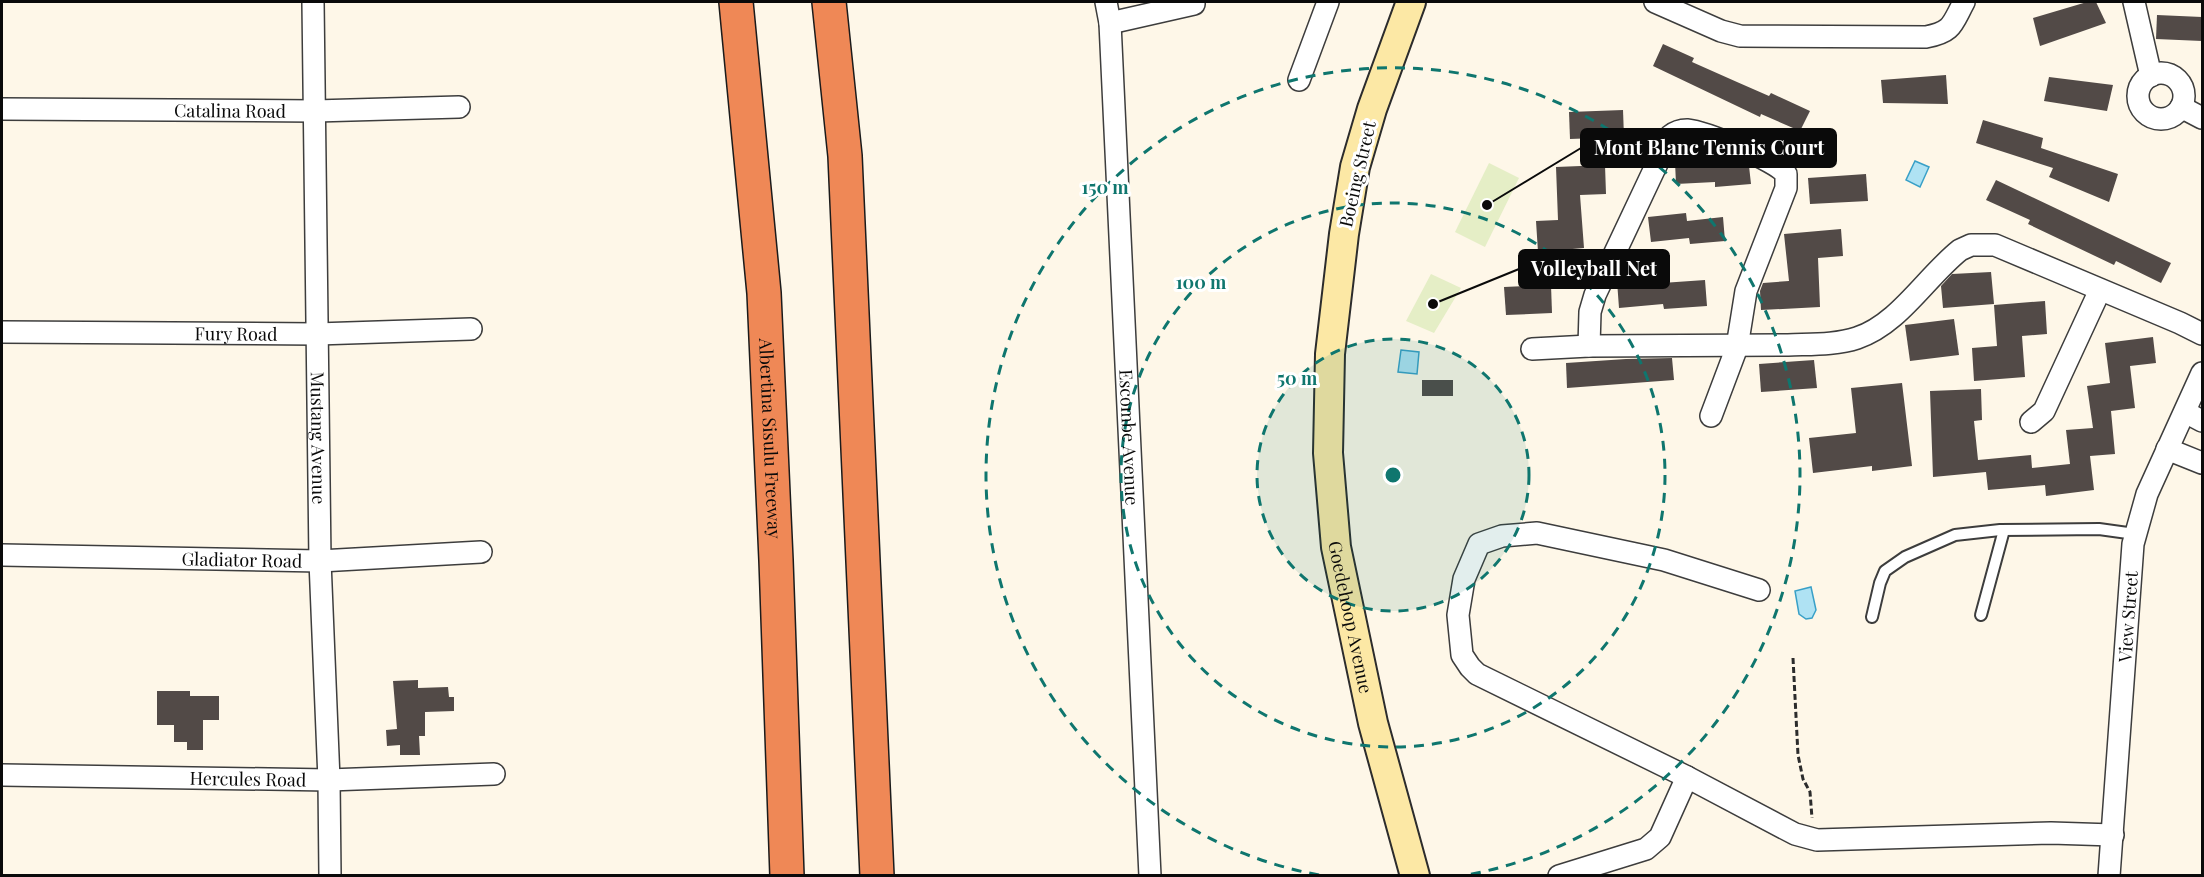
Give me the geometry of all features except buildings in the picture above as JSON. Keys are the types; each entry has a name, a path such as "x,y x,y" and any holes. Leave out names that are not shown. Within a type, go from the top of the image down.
{"highway":[{"name":"Albertina Sisulu Freeway","path":"736,2 764,293 777,560 787,876"},
{"path":"829,2 845,156 877,876"}],"main road":[{"name":"Boeing Street","path":"1330,354 1344,234 1355,167 1372,109 1411,2"},
{"name":"Goedehoop Avenue","path":"1330,354 1328,453 1336,547 1373,723 1415,876"}],"street":[{"name":"Mustang Avenue","path":"314,2 320,561 329,780 330,876"},
{"name":"Escombe Avenue","path":"1106,2 1110,23 1150,876"},
{"path":"1299,80 1328,2"},
{"path":"1655,2 1721,31 1740,36 1926,37 1950,29 1964,2"},
{"path":"2134,2 2151,76"},
{"path":"1110,23 1194,4"},
{"path":"2162,73 2176,79 2183,92 2181,107 2176,113 2162,119 2148,115 2143,110 2138,96 2142,83 2151,76 2162,73"},
{"name":"Catalina Road","path":"2,109 315,111 459,107"},
{"path":"2181,107 2202,118"},
{"path":"1589,346 1590,312 1595,295 1670,136 1676,131 1700,132 1769,161 1786,174 1786,188 1746,291 1737,346 1711,416"},
{"path":"1532,349 1589,346 1820,344 1855,339 1884,325 1949,259 1971,245 1995,244 2202,334"},
{"path":"2031,422 2044,411 2100,290"},
{"name":"Fury Road","path":"2,332 317,334 471,329"},
{"name":"View Street","path":"2109,876 2130,574 2135,534 2147,494 2167,449 2194,417 2202,373"},
{"path":"2167,449 2202,463"},
{"path":"1759,590 1664,560 1537,533 1502,536 1479,544 1464,579 1458,615 1462,655 1477,674 1686,777 1795,834 1817,840 2051,833 2113,834"},
{"name":"Gladiator Road","path":"2,555 320,561 481,552"},
{"name":"Hercules Road","path":"2,775 329,780 495,774"},
{"path":"1559,876 1646,849 1655,843 1660,837 1686,777"}],"lane":[{"path":"1872,617 1885,571 1905,557 1955,535 2004,530 2099,529 2135,534"},
{"path":"1981,615 2004,530"}],"path":[{"path":"1793,658 1798,755 1803,779 1810,792 1811,816 1817,840"}],"green space":[{"path":"1489,163 1519,178 1485,247 1455,232"},
{"path":"1431,274 1461,288 1434,333 1406,321"}],"water":[{"path":"1915,161 1929,167 1920,187 1906,180"},
{"path":"1401,350 1419,352 1417,374 1398,372"},
{"path":"1811,587 1816,610 1812,618 1806,619 1799,614 1795,591"}],"place":[{"name":"Mont Blanc Tennis Court","path":"1487,205"},
{"name":"Volleyball Net","path":"1433,304"}]}
